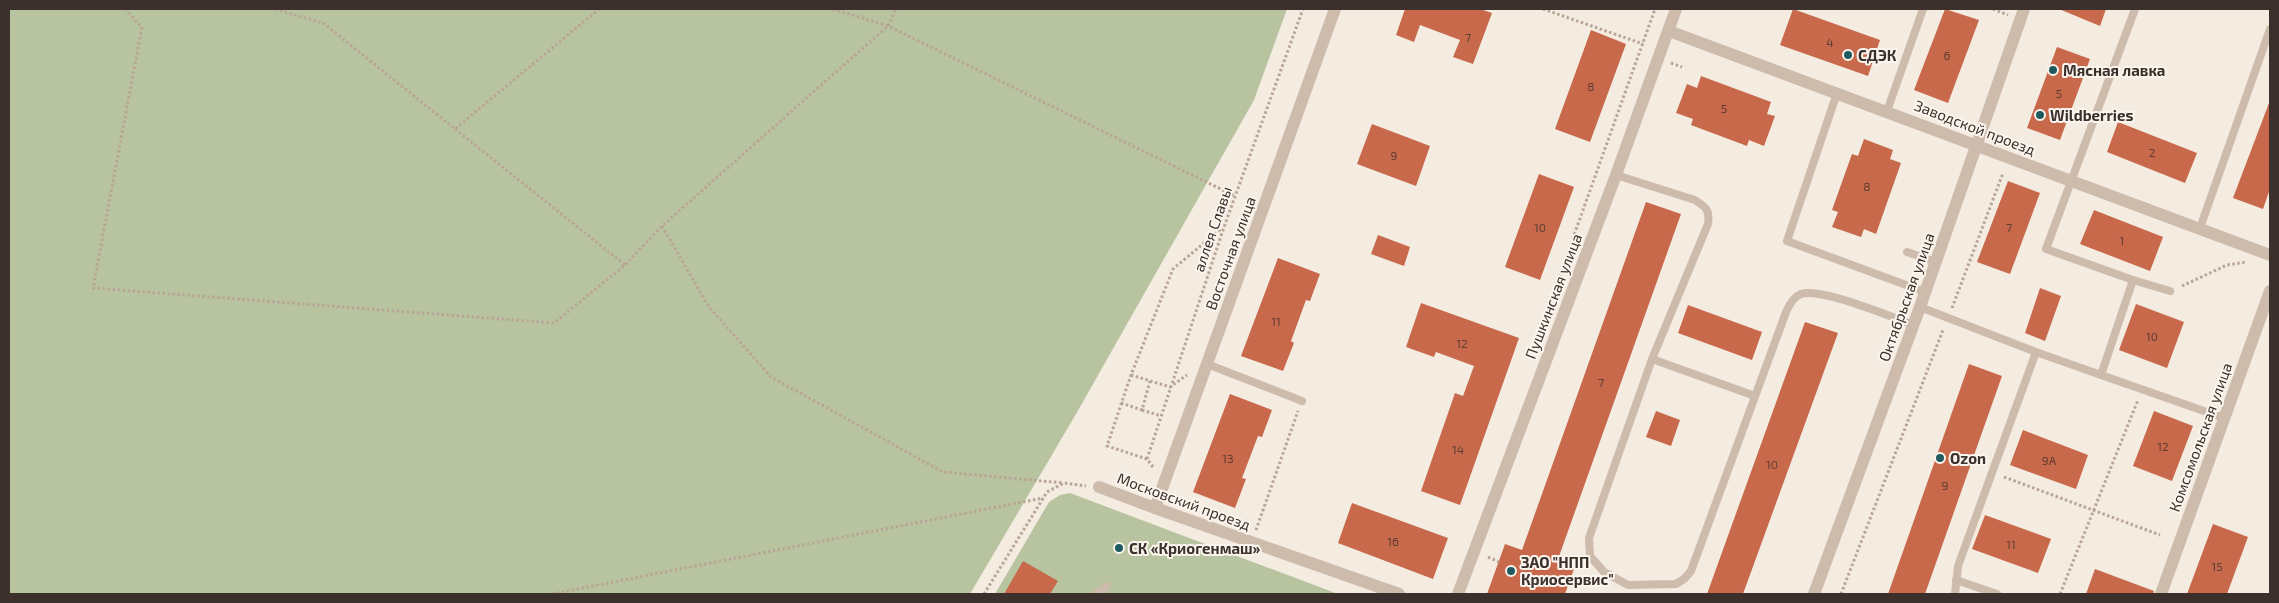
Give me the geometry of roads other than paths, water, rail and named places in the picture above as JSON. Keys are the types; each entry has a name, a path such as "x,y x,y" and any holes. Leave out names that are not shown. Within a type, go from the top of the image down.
{"street":[{"name":"Восточная улица","path":"1155,508 1335,9"},
{"name":"Пушкинская улица","path":"1458,594 1616,175 1676,9"},
{"name":"Октябрьская улица","path":"1814,594 1914,325 2024,9"},
{"name":"Заводской проезд","path":"1669,31 1837,92 2071,182 2270,255"},
{"name":"Комсомольская улица","path":"2161,594 2270,291"},
{"name":"Московский проезд","path":"1100,487 1399,594"}],"lane":[{"path":"1887,111 1923,9"},
{"path":"2135,9 2046,249 2170,292"},
{"path":"2200,228 2270,28"},
{"path":"1837,92 1787,241 1925,292"},
{"path":"1616,175 1695,200 1706,206 1709,213 1708,224 1652,359 1589,538 1590,556 1604,572 1628,585 1676,584 1691,571 1786,312 1792,301 1800,294 1815,293 1832,296 1914,325"},
{"path":"1907,252 1936,262"},
{"path":"2101,375 2133,280"},
{"path":"1920,307 2036,352 2224,418"},
{"path":"1955,594 1958,566 2036,352"},
{"path":"1652,359 1755,396"},
{"path":"1207,364 1302,401"},
{"path":"1956,580 1997,594"},
{"path":"1625,594 1628,585"},
{"path":"1096,594 1107,586"}],"place":[{"name":"СДЭК","path":"1848,55"},
{"name":"Мясная лавка","path":"2053,70"},
{"name":"Wildberries","path":"2040,115"},
{"name":"Ozon","path":"1940,458"},
{"name":"СК «Криогенмаш»","path":"1119,548"},
{"name":"ЗАО \"НПП Криосервис\"","path":"1511,571"}]}
